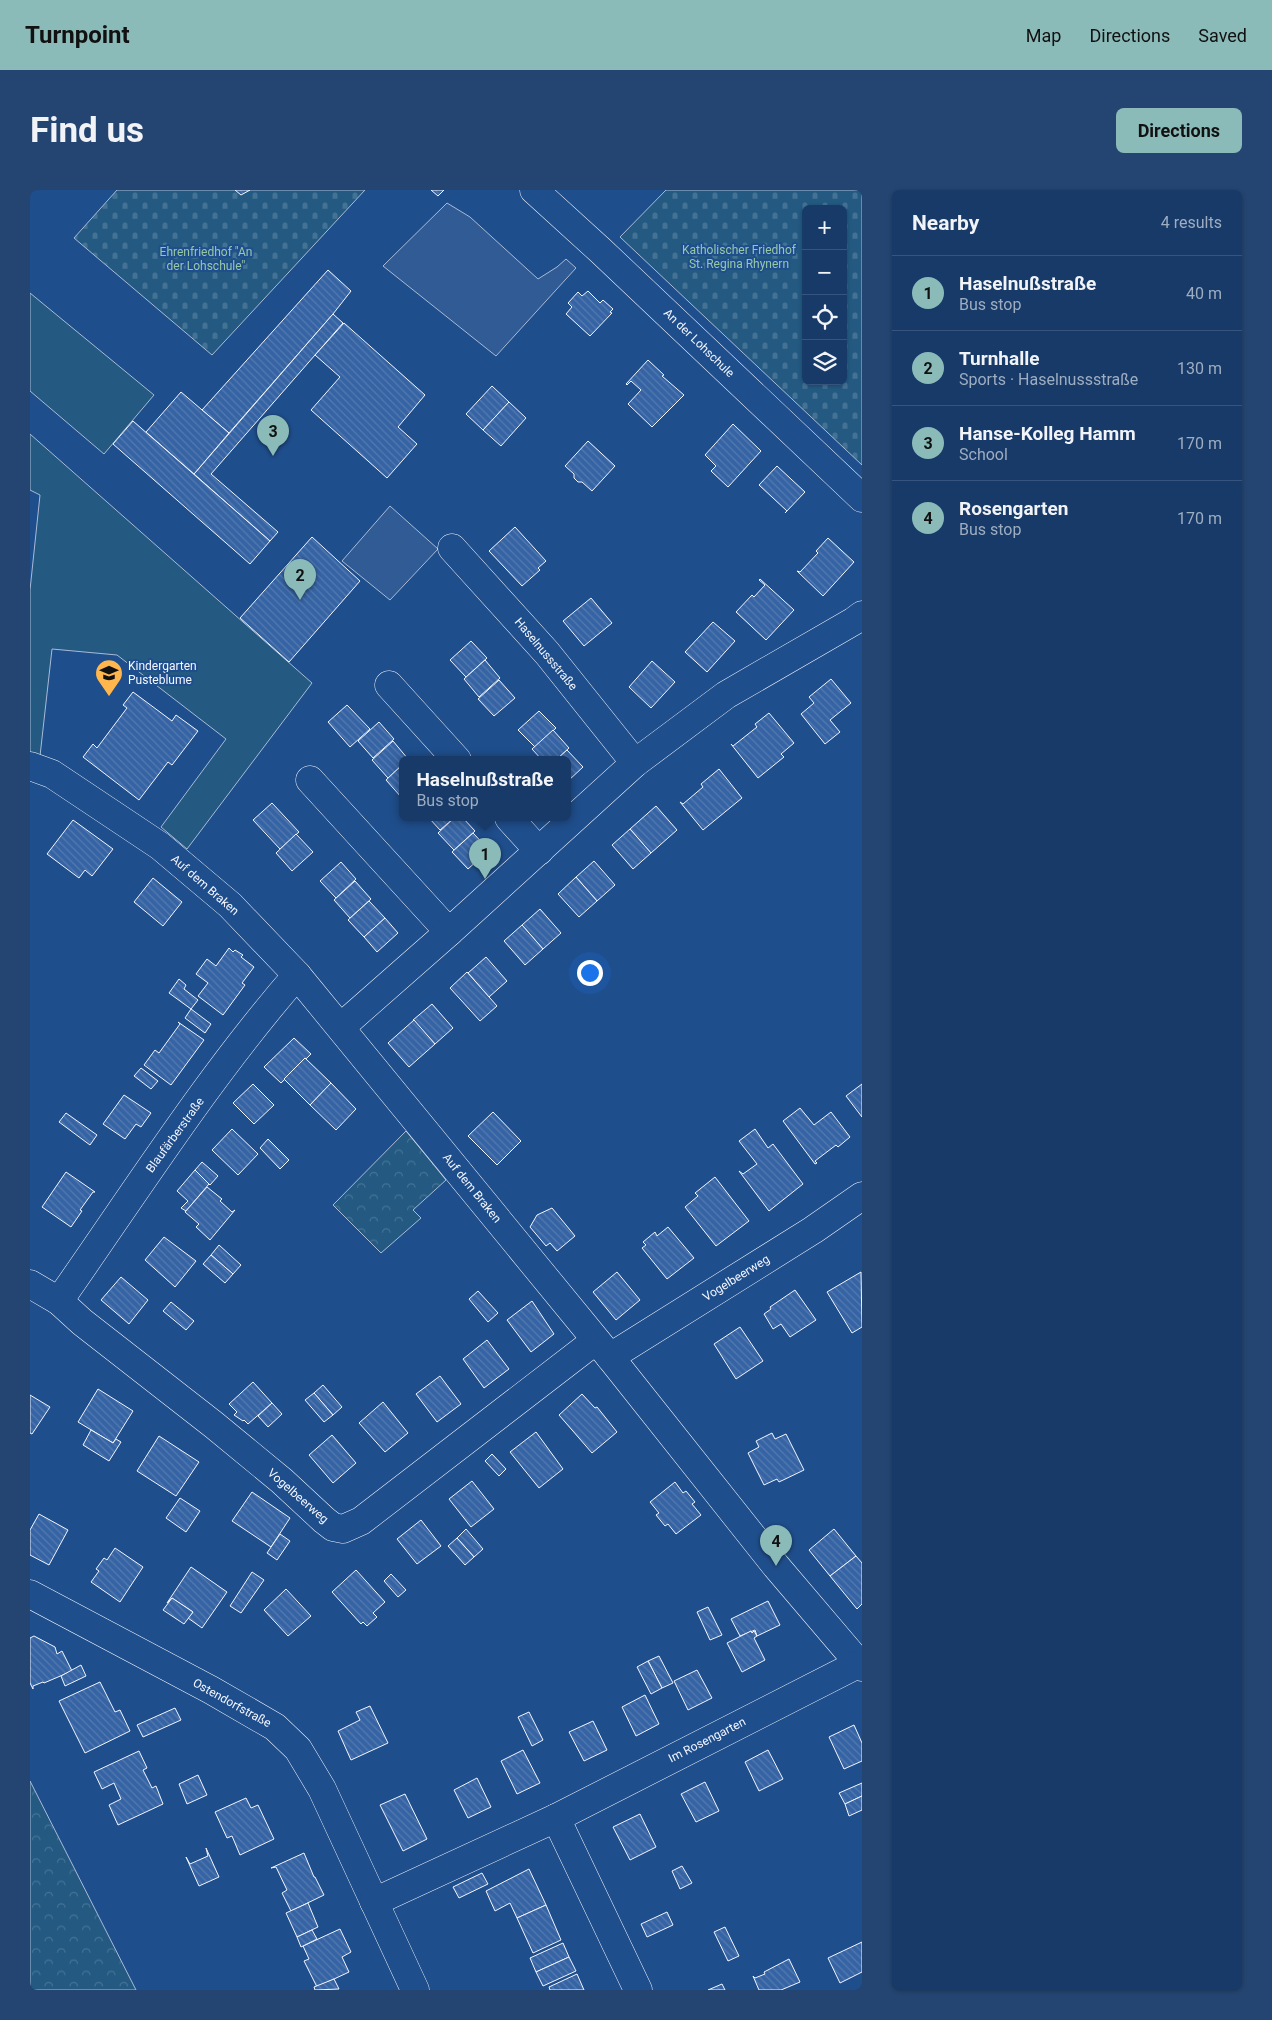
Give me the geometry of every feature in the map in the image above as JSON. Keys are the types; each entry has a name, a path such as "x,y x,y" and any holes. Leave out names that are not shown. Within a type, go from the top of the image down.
{"street":[{"name":"An der Lohschule","path":"534,190 862,498"},
{"name":"Haselnussstraße","path":"452,548 547,652 634,763"},
{"path":"341,1027 539,851 634,763 726,696 862,615"},
{"path":"389,685 453,756"},
{"name":"Auf dem Braken","path":"30,766 52,774 160,846 230,905 297,975 770,1558 861,1664"},
{"path":"310,780 449,932"},
{"path":"512,821 539,851"},
{"name":"Blaufärberstraße","path":"59,1301 173,1137 267,1009 297,975"},
{"name":"Vogelbeerweg","path":"30,1284 59,1301 82,1322 214,1425 282,1481 324,1520 333,1526 343,1529 361,1522 602,1349 812,1230 862,1196"},
{"name":"Ostendorfstraße","path":"30,1594 211,1690 275,1727 298,1749 317,1781 415,1990"},
{"name":"Im Rosengarten","path":"374,1902 556,1818 861,1664"},
{"path":"556,1818 638,1990"}],"green space":[{"name":"Ehrenfriedhof \"An der Lohschule\"","path":"117,190 365,190 212,355 74,238"},
{"name":"Katholischer Friedhof St. Regina Rhynern","path":"666,190 862,190 862,465 620,237"},
{"path":"30,293 154,395 104,454 30,391"},
{"path":"30,434 312,683 187,849 161,827 226,739 117,655 52,649 40,756 30,753 30,590 40,495 30,490"},
{"path":"406,1131 446,1180 413,1210 421,1218 381,1253 333,1205"},
{"path":"30,1781 136,1990 30,1990"}],"shaded area":[{"path":"447,203 470,217 538,279 566,259 576,268 496,356 383,266"},
{"path":"390,506 438,549 390,600 342,561"}],"building":[{"path":"235,190 250,190 241,195"},
{"path":"431,190 444,190 438,196"},
{"path":"328,270 351,291 229,433 202,410"},
{"path":"588,291 600,303 603,300 613,309 610,312 612,313 590,336 566,314 572,307 568,303 578,292 582,296"},
{"path":"333,314 343,323 211,474 278,532 270,541 194,474"},
{"path":"344,323 425,395 398,427 417,444 387,478 311,410 340,377 315,355"},
{"path":"648,360 664,375 662,376 684,395 652,427 628,404 641,390 631,381 626,384"},
{"path":"492,386 509,402 483,430 466,414"},
{"path":"181,392 229,433 194,474 146,432"},
{"path":"509,402 526,418 501,446 483,430"},
{"path":"133,421 270,541 250,564 113,444"},
{"path":"733,424 761,451 728,487 711,471 716,466 705,455"},
{"path":"588,441 615,466 592,491 582,482 578,482 574,478 574,474 565,466"},
{"path":"777,466 805,492 787,511 759,485"},
{"path":"515,527 546,561 538,568 540,570 522,586 489,551"},
{"path":"312,537 360,581 289,662 240,618"},
{"path":"828,538 854,562 823,596 797,571 800,572 818,553 816,551"},
{"path":"760,579 794,610 766,640 736,612 752,595 754,597 765,585"},
{"path":"591,598 612,623 584,646 563,621"},
{"path":"713,622 735,641 707,672 685,652"},
{"path":"471,641 487,658 466,677 450,660"},
{"path":"485,660 500,678 479,697 464,679"},
{"path":"652,661 675,682 651,708 629,687"},
{"path":"831,679 851,703 830,720 840,732 825,744 801,714 814,703 809,697"},
{"path":"499,680 515,698 494,716 478,699"},
{"path":"133,692 172,721 176,715 198,731 172,765 168,762 139,800 83,757 93,744 97,748 127,708 123,705"},
{"path":"347,705 370,729 350,747 328,722"},
{"path":"539,711 556,728 535,747 518,730"},
{"path":"769,713 794,743 781,754 784,757 758,778 731,744 733,746 757,727 755,724"},
{"path":"379,722 394,739 373,758 358,741"},
{"path":"553,730 569,748 560,756 538,756 532,749"},
{"path":"393,741 406,756 399,756 399,768 388,778 372,760"},
{"path":"567,750 583,767 571,778 571,756 560,756"},
{"path":"399,768 399,795 386,780"},
{"path":"719,769 742,798 703,830 680,802 683,804 703,787 701,784"},
{"path":"272,803 299,832 280,849 253,820"},
{"path":"656,806 677,830 651,853 630,829"},
{"path":"73,820 113,849 92,876 85,870 79,878 47,854"},
{"path":"432,821 450,821 440,830"},
{"path":"451,821 466,821 475,831 454,850 438,833"},
{"path":"630,829 651,853 633,869 612,845"},
{"path":"473,833 489,850 468,869 452,852"},
{"path":"296,834 313,852 292,871 276,853"},
{"path":"594,861 615,885 597,901 576,877"},
{"path":"341,862 356,879 336,898 320,881"},
{"path":"576,877 597,901 579,917 558,894"},
{"path":"153,878 182,902 163,926 134,902"},
{"path":"355,881 371,899 350,918 334,900"},
{"path":"369,901 385,918 364,937 348,920"},
{"path":"540,909 561,933 543,949 522,925"},
{"path":"385,918 398,933 377,952 364,937"},
{"path":"522,925 543,949 525,965 504,941"},
{"path":"229,948 233,952 235,950 243,955 241,957 254,967 242,983 245,985 223,1015 198,996 208,983 196,974 207,959 216,966"},
{"path":"486,957 507,981 489,997 468,973"},
{"path":"467,972 497,1006 480,1021 450,988"},
{"path":"179,979 186,985 184,989 198,1000 191,1009 169,993"},
{"path":"432,1004 453,1028 435,1044 413,1020"},
{"path":"191,1009 211,1024 205,1033 185,1018"},
{"path":"414,1020 435,1044 409,1067 388,1043"},
{"path":"178,1022 204,1040 171,1085 144,1065 155,1050 159,1053 180,1024"},
{"path":"294,1038 311,1054 281,1083 264,1067"},
{"path":"305,1058 331,1083 310,1105 284,1079"},
{"path":"141,1068 158,1081 151,1089 134,1076"},
{"path":"331,1083 356,1109 336,1130 310,1105"},
{"path":"253,1084 274,1105 254,1124 233,1103"},
{"path":"862,1084 862,1117 846,1096"},
{"path":"124,1095 151,1113 141,1127 136,1124 125,1139 103,1124"},
{"path":"800,1108 814,1125 831,1112 850,1137 815,1161 817,1163 815,1164 783,1121"},
{"path":"493,1112 521,1141 497,1165 468,1136"},
{"path":"66,1113 97,1135 90,1145 59,1122"},
{"path":"232,1129 258,1154 238,1175 212,1150"},
{"path":"755,1129 768,1148 773,1144 803,1184 769,1211 739,1171 743,1174 757,1164 739,1141"},
{"path":"268,1139 289,1160 280,1169 260,1148"},
{"path":"202,1162 218,1176 210,1185 195,1170"},
{"path":"195,1170 209,1184 186,1211 181,1208 188,1201 177,1191"},
{"path":"66,1172 95,1192 93,1192 80,1210 82,1211 71,1227 42,1207"},
{"path":"715,1177 749,1221 716,1246 685,1207 698,1196 695,1193"},
{"path":"207,1187 222,1199 220,1201 232,1212 235,1210 210,1240 196,1227 199,1224 185,1212"},
{"path":"552,1208 575,1236 557,1251 550,1243 546,1246 530,1227 537,1215"},
{"path":"668,1227 694,1258 667,1279 642,1248 646,1245 643,1242 655,1232 657,1236"},
{"path":"164,1237 196,1261 175,1287 145,1260"},
{"path":"219,1245 241,1265 233,1274 211,1255"},
{"path":"211,1255 233,1274 225,1283 203,1264"},
{"path":"617,1272 640,1300 616,1320 593,1292"},
{"path":"861,1272 862,1327 852,1333 827,1292"},
{"path":"121,1277 148,1300 129,1324 101,1300"},
{"path":"795,1290 816,1320 790,1337 781,1324 773,1329 764,1314 771,1309 770,1307"},
{"path":"478,1291 498,1313 488,1322 469,1299"},
{"path":"532,1301 554,1334 531,1352 507,1320"},
{"path":"171,1302 194,1321 186,1330 163,1311"},
{"path":"740,1327 763,1361 736,1379 714,1344"},
{"path":"487,1340 509,1369 484,1388 463,1359"},
{"path":"440,1376 461,1404 437,1422 416,1394"},
{"path":"253,1382 272,1403 248,1424 234,1415 237,1412 229,1404"},
{"path":"323,1385 342,1407 333,1415 314,1393"},
{"path":"98,1389 133,1411 113,1443 78,1422"},
{"path":"314,1393 333,1415 324,1422 305,1400"},
{"path":"582,1394 595,1408 597,1407 617,1432 592,1453 559,1415"},
{"path":"30,1395 50,1407 32,1434 30,1433"},
{"path":"383,1402 408,1433 385,1452 359,1423"},
{"path":"272,1403 282,1414 268,1427 258,1416"},
{"path":"91,1430 113,1443 116,1439 121,1442 109,1461 83,1445"},
{"path":"536,1432 563,1469 539,1488 510,1452"},
{"path":"772,1433 775,1439 786,1434 804,1470 779,1482 777,1479 764,1485 748,1453 759,1447 756,1441"},
{"path":"332,1435 356,1463 333,1483 309,1455"},
{"path":"159,1436 199,1462 176,1496 137,1471"},
{"path":"492,1454 506,1469 499,1476 485,1461"},
{"path":"472,1481 494,1509 471,1527 449,1499"},
{"path":"675,1482 683,1493 686,1491 695,1502 692,1504 701,1515 676,1534 668,1524 665,1526 656,1515 659,1513 650,1502"},
{"path":"252,1492 290,1518 271,1547 232,1521"},
{"path":"180,1498 200,1511 186,1532 166,1518"},
{"path":"39,1514 68,1530 49,1565 30,1555 30,1530"},
{"path":"421,1520 441,1546 417,1564 397,1539"},
{"path":"466,1529 483,1549 474,1557 457,1538"},
{"path":"834,1529 856,1556 830,1576 809,1550"},
{"path":"280,1534 290,1541 277,1560 267,1553"},
{"path":"457,1538 474,1557 465,1565 448,1546"},
{"path":"115,1548 143,1567 120,1602 91,1582 99,1571 96,1569 104,1558 107,1560"},
{"path":"856,1556 862,1563 862,1604 857,1609 830,1576"},
{"path":"191,1567 227,1592 202,1628 188,1618 193,1612 172,1598 167,1603"},
{"path":"356,1570 385,1602 373,1613 377,1617 367,1626 363,1622 361,1624 332,1592"},
{"path":"252,1572 264,1580 241,1613 230,1606"},
{"path":"391,1574 406,1590 398,1597 384,1581"},
{"path":"286,1589 311,1616 288,1636 264,1610"},
{"path":"172,1598 193,1612 184,1624 163,1610"},
{"path":"768,1601 780,1625 757,1636 755,1630 740,1636 731,1619"},
{"path":"708,1607 722,1635 710,1640 697,1612"},
{"path":"751,1631 752,1633 754,1631 757,1636 754,1638 765,1660 742,1672 727,1643"},
{"path":"34,1636 55,1647 57,1654 62,1651 72,1671 33,1686 33,1689 30,1683 30,1638"},
{"path":"659,1656 673,1683 662,1688 648,1661"},
{"path":"648,1661 662,1688 651,1694 637,1667"},
{"path":"81,1665 86,1676 65,1686 61,1676"},
{"path":"697,1670 712,1698 688,1710 674,1681"},
{"path":"100,1682 115,1712 120,1710 130,1731 85,1753 59,1701"},
{"path":"645,1695 659,1724 636,1736 622,1707"},
{"path":"370,1706 388,1743 351,1760 338,1731 360,1720 356,1712"},
{"path":"175,1708 181,1720 143,1737 137,1725"},
{"path":"529,1712 543,1740 532,1746 518,1717"},
{"path":"593,1721 607,1750 584,1761 569,1732"},
{"path":"854,1725 862,1743 862,1761 844,1769 829,1737"},
{"path":"523,1750 540,1783 517,1794 501,1761"},
{"path":"768,1750 783,1779 759,1791 745,1762"},
{"path":"139,1751 147,1768 143,1770 152,1788 156,1786 163,1804 118,1825 109,1805 121,1799 114,1783 102,1789 94,1772"},
{"path":"198,1775 207,1795 187,1804 179,1784"},
{"path":"477,1778 491,1807 468,1818 454,1790"},
{"path":"705,1782 719,1811 696,1822 681,1794"},
{"path":"862,1783 862,1796 845,1804 839,1793"},
{"path":"405,1794 427,1839 403,1851 380,1805"},
{"path":"862,1796 862,1810 849,1816 845,1804"},
{"path":"246,1798 251,1808 258,1805 274,1839 240,1855 232,1836 227,1838 215,1812"},
{"path":"640,1814 656,1847 630,1860 613,1827"},
{"path":"206,1848 219,1877 199,1886 186,1857 190,1864 208,1856"},
{"path":"304,1853 324,1895 291,1911 282,1893 287,1890 276,1867 271,1868"},
{"path":"682,1866 692,1883 680,1889 672,1871"},
{"path":"529,1869 546,1905 517,1918 510,1903 495,1911 486,1891"},
{"path":"482,1873 488,1884 459,1898 453,1887"},
{"path":"308,1903 318,1927 297,1937 286,1913"},
{"path":"546,1905 561,1940 533,1953 517,1918"},
{"path":"667,1912 673,1925 647,1937 641,1924"},
{"path":"725,1927 739,1956 728,1961 714,1932"},
{"path":"340,1929 351,1952 342,1957 349,1972 317,1987 304,1961 309,1959 303,1946"},
{"path":"312,1930 317,1939 301,1947 297,1937"},
{"path":"862,1942 862,1972 840,1983 828,1958"},
{"path":"563,1943 569,1957 536,1972 530,1958"},
{"path":"569,1957 576,1971 543,1986 536,1972"},
{"path":"789,1959 800,1982 781,1990 759,1990 753,1976 755,1978 765,1974 764,1972"},
{"path":"577,1974 584,1990 550,1990 549,1987"},
{"path":"334,1979 339,1989 315,1990 314,1987"},
{"path":"722,1984 725,1990 708,1990"}],"place":[{"name":"Hanse-Kolleg Hamm","path":"273,456"},
{"name":"Turnhalle","path":"300,600"},
{"name":"Kindergarten Pusteblume","path":"109,697"},
{"name":"Haselnußstraße","path":"485,879"},
{"name":"Rosengarten","path":"776,1566"}]}
